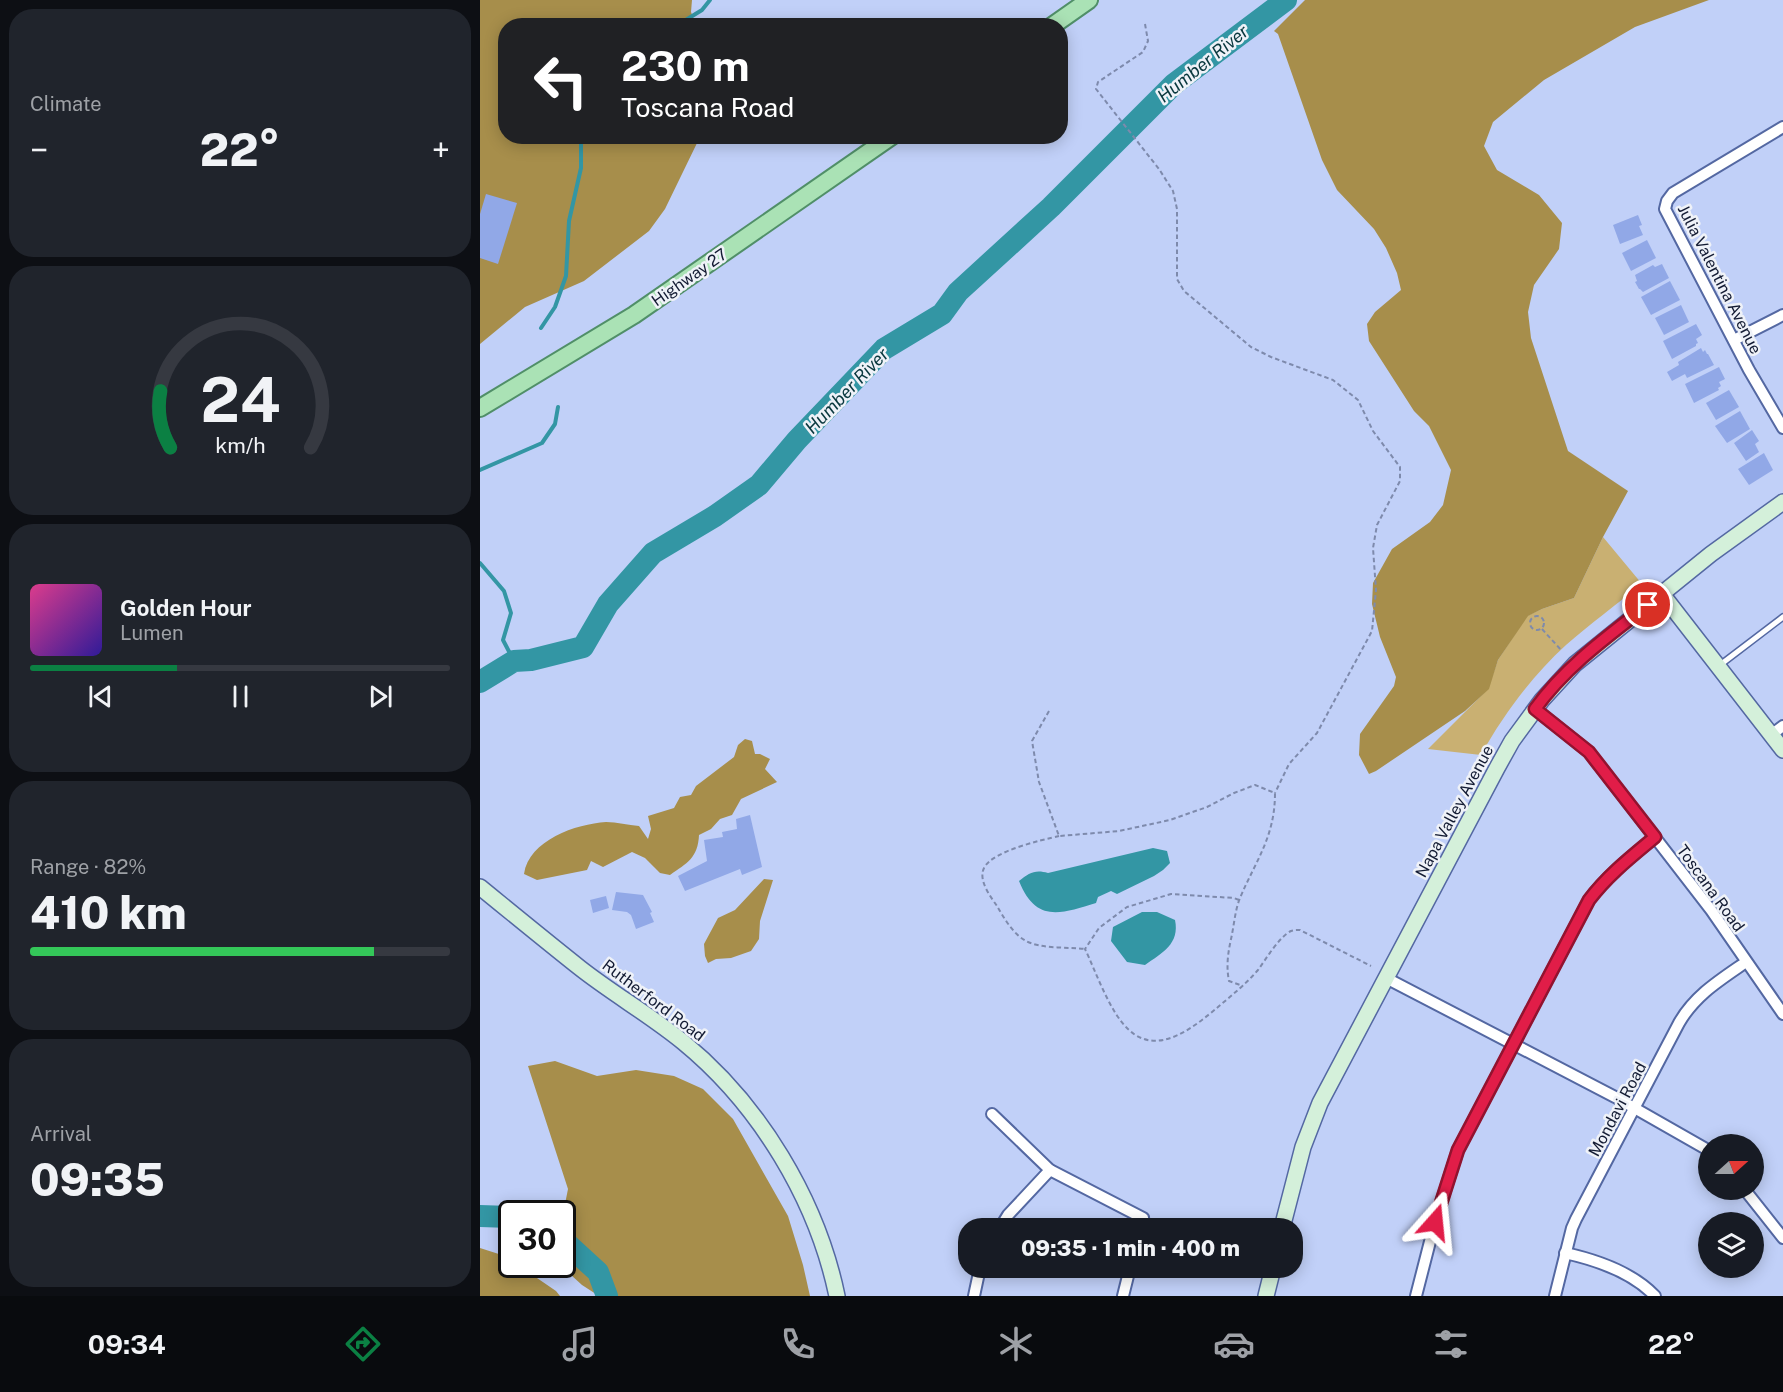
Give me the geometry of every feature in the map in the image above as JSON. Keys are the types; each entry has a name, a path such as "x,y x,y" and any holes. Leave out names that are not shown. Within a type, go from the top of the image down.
{"main road":[{"path":"1063,18 1089,0"},
{"name":"Highway 27","path":"480,408 633,315 880,144"}],"street":[{"name":"Julia Valentina Avenue","path":"1783,127 1673,194 1665,208 1749,370 1783,428"},
{"path":"1734,340 1783,315"},
{"name":"Napa Valley Avenue","path":"1285,1218 1303,1147 1314,1116 1512,741 1555,684 1575,664 1751,524 1783,502"},
{"path":"1662,594 1719,666 1777,730 1783,750"},
{"name":"Toscana Road","path":"1535,709 1589,752 1711,910 1783,1014"},
{"path":"1416,1296 1435,1222 1458,1150 1513,1044 1589,900 1616,869 1655,837"},
{"name":"Rutherford Road","path":"480,887 580,968 685,1044 729,1087 768,1138 794,1180 823,1246 837,1296"},
{"name":"Mondavi Road","path":"1555,1296 1576,1219 1687,1010 1714,984 1746,962"},
{"path":"1386,978 1634,1108 1698,1144"},
{"path":"992,1114 1050,1170 1143,1218"},
{"path":"1006,1218 1050,1170"},
{"path":"1753,1200 1783,1238"},
{"path":"1565,1253 1580,1256 1624,1273 1642,1284 1655,1296"},
{"path":"974,1296 978,1278"},
{"path":"1123,1296 1128,1278"},
{"path":"1266,1296 1270,1278"}],"lane":[{"path":"1719,666 1783,617"}],"path":[{"path":"1145,24 1148,41 1143,52 1098,82 1096,89 1159,169 1173,191 1177,209 1177,279 1184,291 1251,347 1271,357 1333,380 1358,400 1373,431 1400,467 1400,481 1377,525 1373,548 1376,590 1372,631 1317,733 1289,764 1275,793 1275,811 1269,834 1239,900 1227,969 1229,981 1243,986"},
{"path":"1539,616 1543,618 1542,629 1535,630 1530,621 1539,616"},
{"path":"1542,629 1562,651"},
{"path":"1049,711 1032,741 1039,782 1059,836"},
{"path":"1085,949 1025,941 1011,927 987,891 983,878 984,868 992,859 1024,844 1059,836 1119,831 1170,820 1207,807 1255,785 1275,793"},
{"path":"1085,949 1099,928 1127,907 1172,894 1226,897 1239,900"},
{"path":"1085,949 1116,1013 1128,1029 1140,1037 1163,1040 1182,1034 1199,1023 1243,986 1279,942 1291,931 1300,930 1371,966"}],"shaded area":[{"path":"480,0 692,0 691,12 693,18 498,18 498,144 697,144 665,209 649,231 584,281 525,307 480,344"},
{"path":"1305,0 1709,0 1635,27 1544,80 1493,122 1484,146 1497,170 1539,195 1562,223 1559,249 1534,285 1528,312 1531,338 1568,451 1628,491 1574,598 1528,616 1498,660 1489,689 1465,711 1369,774 1359,755 1360,734 1394,686 1396,677 1380,637 1372,604 1373,583 1392,549 1430,522 1443,505 1451,470 1429,426 1414,411 1369,341 1367,324 1375,312 1401,290 1397,273 1386,248 1374,229 1337,190 1322,160 1278,34 1274,31"},
{"path":"1603,537 1642,584 1553,657 1509,711 1481,755 1428,749 1488,689 1498,660 1527,616 1574,598"},
{"path":"745,739 752,741 755,754 770,759 765,769 777,782 741,799 732,815 720,819 711,829 699,835 694,855 670,875 660,873 645,858 632,852 603,867 591,861 587,870 537,880 524,874 528,862 544,843 581,826 614,822 639,826 648,839 651,829 648,816 674,808 680,797 691,795 696,786 734,757 738,745"},
{"path":"1153,848 1167,851 1170,863 1163,870 1117,894 1111,891 1098,897 1096,903 1071,910 1050,912 1041,909 1033,904 1019,881 1036,872 1048,873"},
{"path":"764,879 773,880 760,921 759,939 751,951 708,963 704,944 718,918 735,910"},
{"path":"1142,912 1157,912 1175,920 1176,928 1168,947 1145,965 1127,962 1111,941 1113,927"},
{"path":"555,1061 597,1076 636,1070 674,1076 703,1089 733,1119 788,1216 810,1296 599,1296 582,1285 574,1278 576,1200 566,1200 568,1189 528,1066"},
{"path":"480,1248 498,1254 498,1278 537,1278 560,1296 480,1296"}],"building":[{"path":"486,194 517,203 498,264 480,258 480,214"},
{"path":"1638,215 1643,235 1620,244 1613,225"},
{"path":"1647,240 1656,258 1631,271 1622,253"},
{"path":"1662,264 1669,278 1643,292 1639,289 1635,282 1637,281 1635,275 1653,265 1655,267"},
{"path":"1670,281 1680,300 1651,315 1641,297"},
{"path":"1681,305 1689,322 1664,335 1655,318"},
{"path":"1696,324 1702,335 1696,339 1698,343 1696,346 1672,359 1663,341"},
{"path":"1701,348 1703,352 1705,350 1714,365 1687,378 1685,374 1672,381 1667,372 1679,365 1678,362"},
{"path":"1719,367 1725,379 1719,382 1721,386 1719,390 1694,403 1685,384"},
{"path":"1729,390 1739,407 1716,420 1706,403"},
{"path":"1740,411 1750,429 1727,443 1715,426"},
{"path":"1752,430 1759,441 1755,444 1759,452 1746,461 1734,443"},
{"path":"1764,453 1773,470 1749,485 1738,469"},
{"path":"750,815 762,867 742,875 740,869 685,891 678,876 707,861 704,840 723,837 722,832 737,829 736,819"},
{"path":"616,892 643,895 652,912 650,913 654,922 636,929 631,915 627,912 612,910"},
{"path":"606,896 609,908 593,913 590,900"}],"waterway":[{"path":"689,18 702,10 710,0"},
{"name":"Humber River","path":"480,682 514,661 531,660 583,647 608,604 653,553 715,516 759,485 797,440 884,349 942,314 958,292 1051,207 1174,84 1286,0"},
{"path":"541,328 555,307 566,276 569,221 581,168 581,144"},
{"path":"480,470 542,443 555,424 558,407"},
{"path":"480,563 504,591 511,613 503,640 514,661"},
{"name":"Humber River","path":"480,1216 498,1217"},
{"name":"Humber River","path":"576,1252 598,1272 607,1296"}],"route":[{"path":"1435,1222 1458,1150 1589,900 1616,869 1655,837 1589,752 1535,709 1575,664 1648,605"}]}
